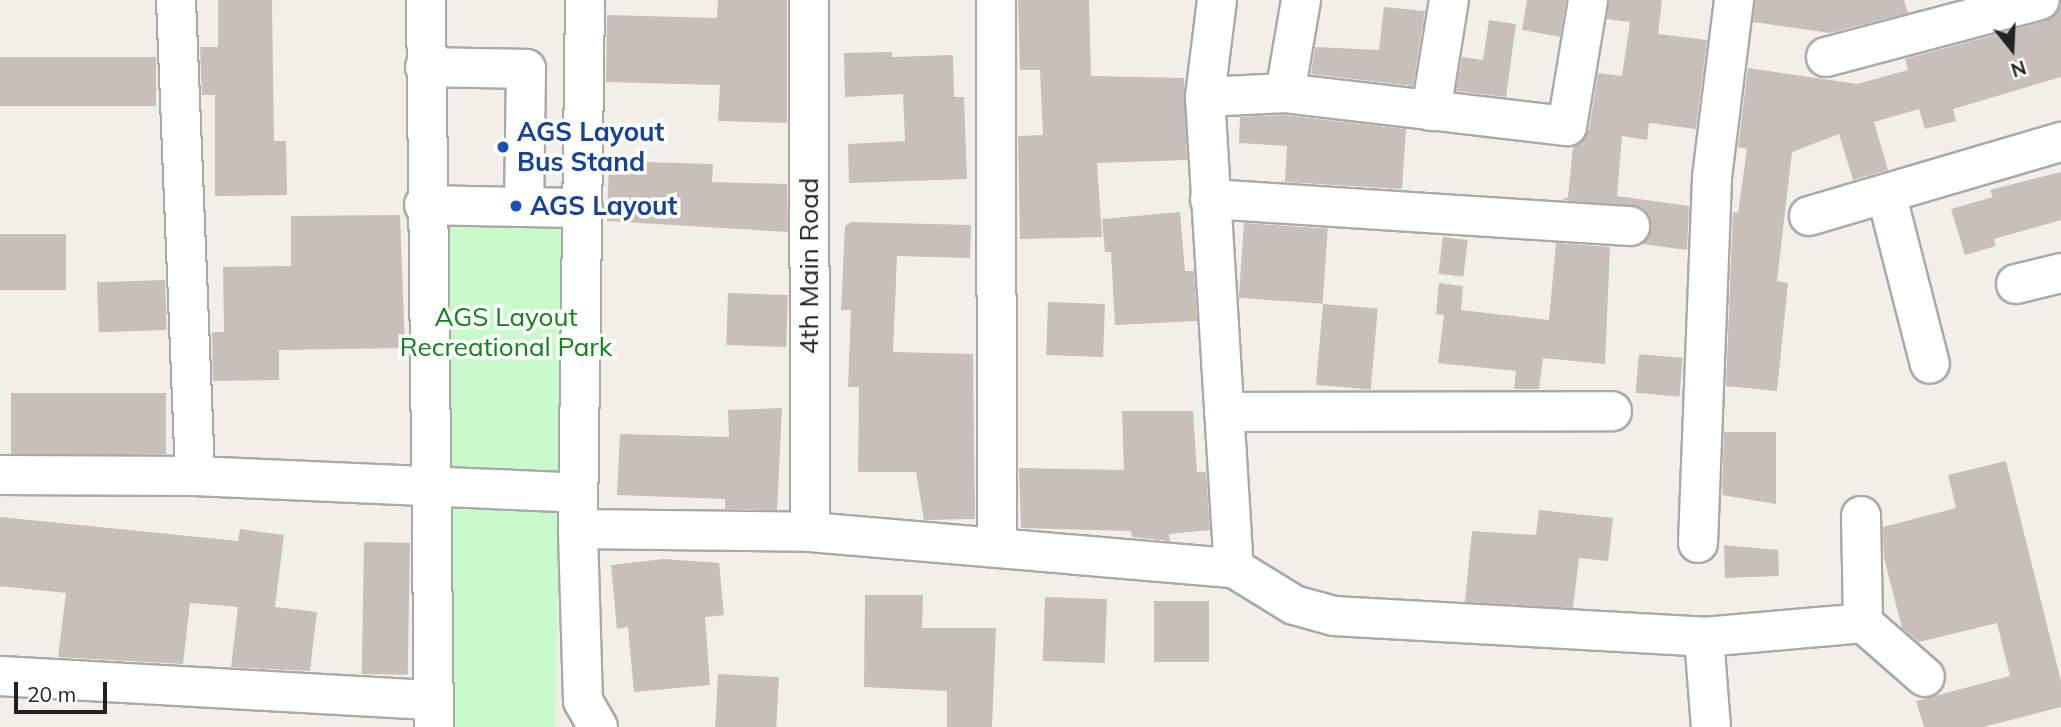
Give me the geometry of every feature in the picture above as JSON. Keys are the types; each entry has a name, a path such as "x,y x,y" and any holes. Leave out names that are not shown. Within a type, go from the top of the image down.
{"street":[{"path":"176,0 195,476"},
{"path":"0,676 433,713 424,205 426,0"},
{"path":"585,0 578,511 583,702 598,727"},
{"name":"4th Main Road","path":"809,0 810,532"},
{"path":"996,0 997,546"},
{"path":"1217,0 1205,97 1234,568"},
{"path":"1284,93 1301,0"},
{"path":"1430,111 1449,0"},
{"path":"1205,97 1284,93 1567,126 1588,0"},
{"path":"1698,543 1712,177 1734,0"},
{"path":"1826,57 2040,0"},
{"path":"425,67 526,69 524,207"},
{"path":"1809,216 1886,197 2061,142"},
{"path":"1886,197 1930,364"},
{"path":"1210,198 1630,226"},
{"path":"424,205 583,208"},
{"path":"2017,284 2061,272"},
{"path":"1224,412 1612,411"},
{"path":"0,475 195,476 429,489 578,511 1234,568 1294,605 1334,616 1703,637 1863,623 1924,677"},
{"path":"1861,516 1863,623"},
{"path":"1703,637 1711,727"}],"green space":[{"name":"AGS Layout Recreational Park","path":"446,227 564,229 555,727 437,727"}],"building":[{"path":"218,0 272,0 274,141 286,141 287,195 215,196 215,95 202,95 200,47 218,47"},
{"path":"718,0 787,0 787,123 718,121 720,85 606,82 607,15 717,18"},
{"path":"1018,0 1089,0 1091,76 1184,78 1187,160 1097,163 1102,237 1020,239 1018,136 1043,135 1040,70 1020,70"},
{"path":"1527,0 1566,0 1560,37 1522,30"},
{"path":"1609,0 1662,0 1658,34 1707,40 1696,129 1649,123 1647,140 1622,136 1617,196 1689,206 1687,250 1642,244 1652,227 1642,207 1561,200 1568,197 1573,147 1589,130 1598,73 1622,76 1630,22 1607,19"},
{"path":"1755,0 1904,0 1908,13 1830,33 1753,22"},
{"path":"2061,6 2061,77 1953,109 1956,121 1925,129 1919,109 1874,122 1888,170 1853,180 1839,134 1792,152 1777,281 1788,283 1777,391 1726,386 1733,212 1738,213 1747,149 1738,147 1748,68 1857,84 1908,70 1905,59 2046,21"},
{"path":"1384,7 1425,11 1413,86 1311,74 1315,47 1379,50"},
{"path":"1489,20 1516,24 1506,97 1456,91 1462,57 1483,60"},
{"path":"892,52 892,57 953,55 954,97 964,97 967,179 849,183 848,144 905,141 903,94 845,97 844,53"},
{"path":"0,57 156,57 156,106 0,106"},
{"path":"1284,115 1406,129 1402,189 1285,182 1287,146 1239,143 1240,117"},
{"path":"609,161 713,164 712,182 787,184 788,232 607,221"},
{"path":"2061,172 2061,220 1994,239 1996,246 1965,255 1951,209 1993,197 1990,190"},
{"path":"1180,212 1185,271 1194,271 1197,321 1115,325 1111,252 1105,252 1102,219"},
{"path":"400,215 405,348 279,350 279,380 213,381 212,332 224,332 223,267 291,266 291,216"},
{"path":"851,222 971,225 970,258 897,256 893,352 973,354 975,519 924,520 916,472 858,472 859,387 848,387 851,310 841,310 845,226"},
{"path":"1244,223 1328,229 1323,304 1239,298"},
{"path":"0,234 66,234 66,290 0,290"},
{"path":"1443,237 1468,240 1463,277 1438,274"},
{"path":"1556,243 1610,247 1605,364 1543,358 1539,389 1514,389 1516,371 1438,363 1444,315 1436,314 1439,283 1463,286 1461,310 1549,320"},
{"path":"165,280 167,330 99,332 97,282"},
{"path":"728,293 788,295 786,347 726,345"},
{"path":"1048,302 1105,304 1103,357 1046,355"},
{"path":"1323,304 1378,309 1371,389 1316,385"},
{"path":"1639,354 1683,358 1679,397 1636,393"},
{"path":"11,393 166,393 166,454 11,454"},
{"path":"782,408 777,510 725,509 725,499 617,495 620,434 729,437 728,410"},
{"path":"1122,411 1193,411 1197,472 1206,472 1210,530 1169,534 1170,541 1132,537 1131,531 1021,528 1019,468 1124,470"},
{"path":"1724,432 1776,432 1776,504 1722,495"},
{"path":"2006,461 2061,681 2061,707 1983,727 1924,727 1916,701 2010,676 1997,623 1919,642 1902,628 1884,558 1883,527 1956,508 1948,475"},
{"path":"1539,510 1613,518 1608,561 1579,558 1573,608 1465,602 1472,531 1536,535"},
{"path":"0,517 238,541 240,529 284,535 275,607 317,612 310,671 231,667 238,607 190,603 183,664 58,657 66,593 0,586"},
{"path":"364,542 410,543 408,675 362,674"},
{"path":"1724,545 1778,550 1779,576 1725,578"},
{"path":"664,559 719,563 724,615 705,617 710,685 634,692 628,627 617,629 611,565"},
{"path":"865,595 923,595 922,628 996,628 992,727 947,727 947,691 864,687"},
{"path":"1045,597 1107,599 1105,663 1043,661"},
{"path":"1154,601 1209,601 1209,662 1154,662"},
{"path":"718,674 779,677 776,727 715,727"}],"place":[{"name":"AGS Layout Bus Stand","path":"503,147"},
{"name":"AGS Layout","path":"516,206"}]}
